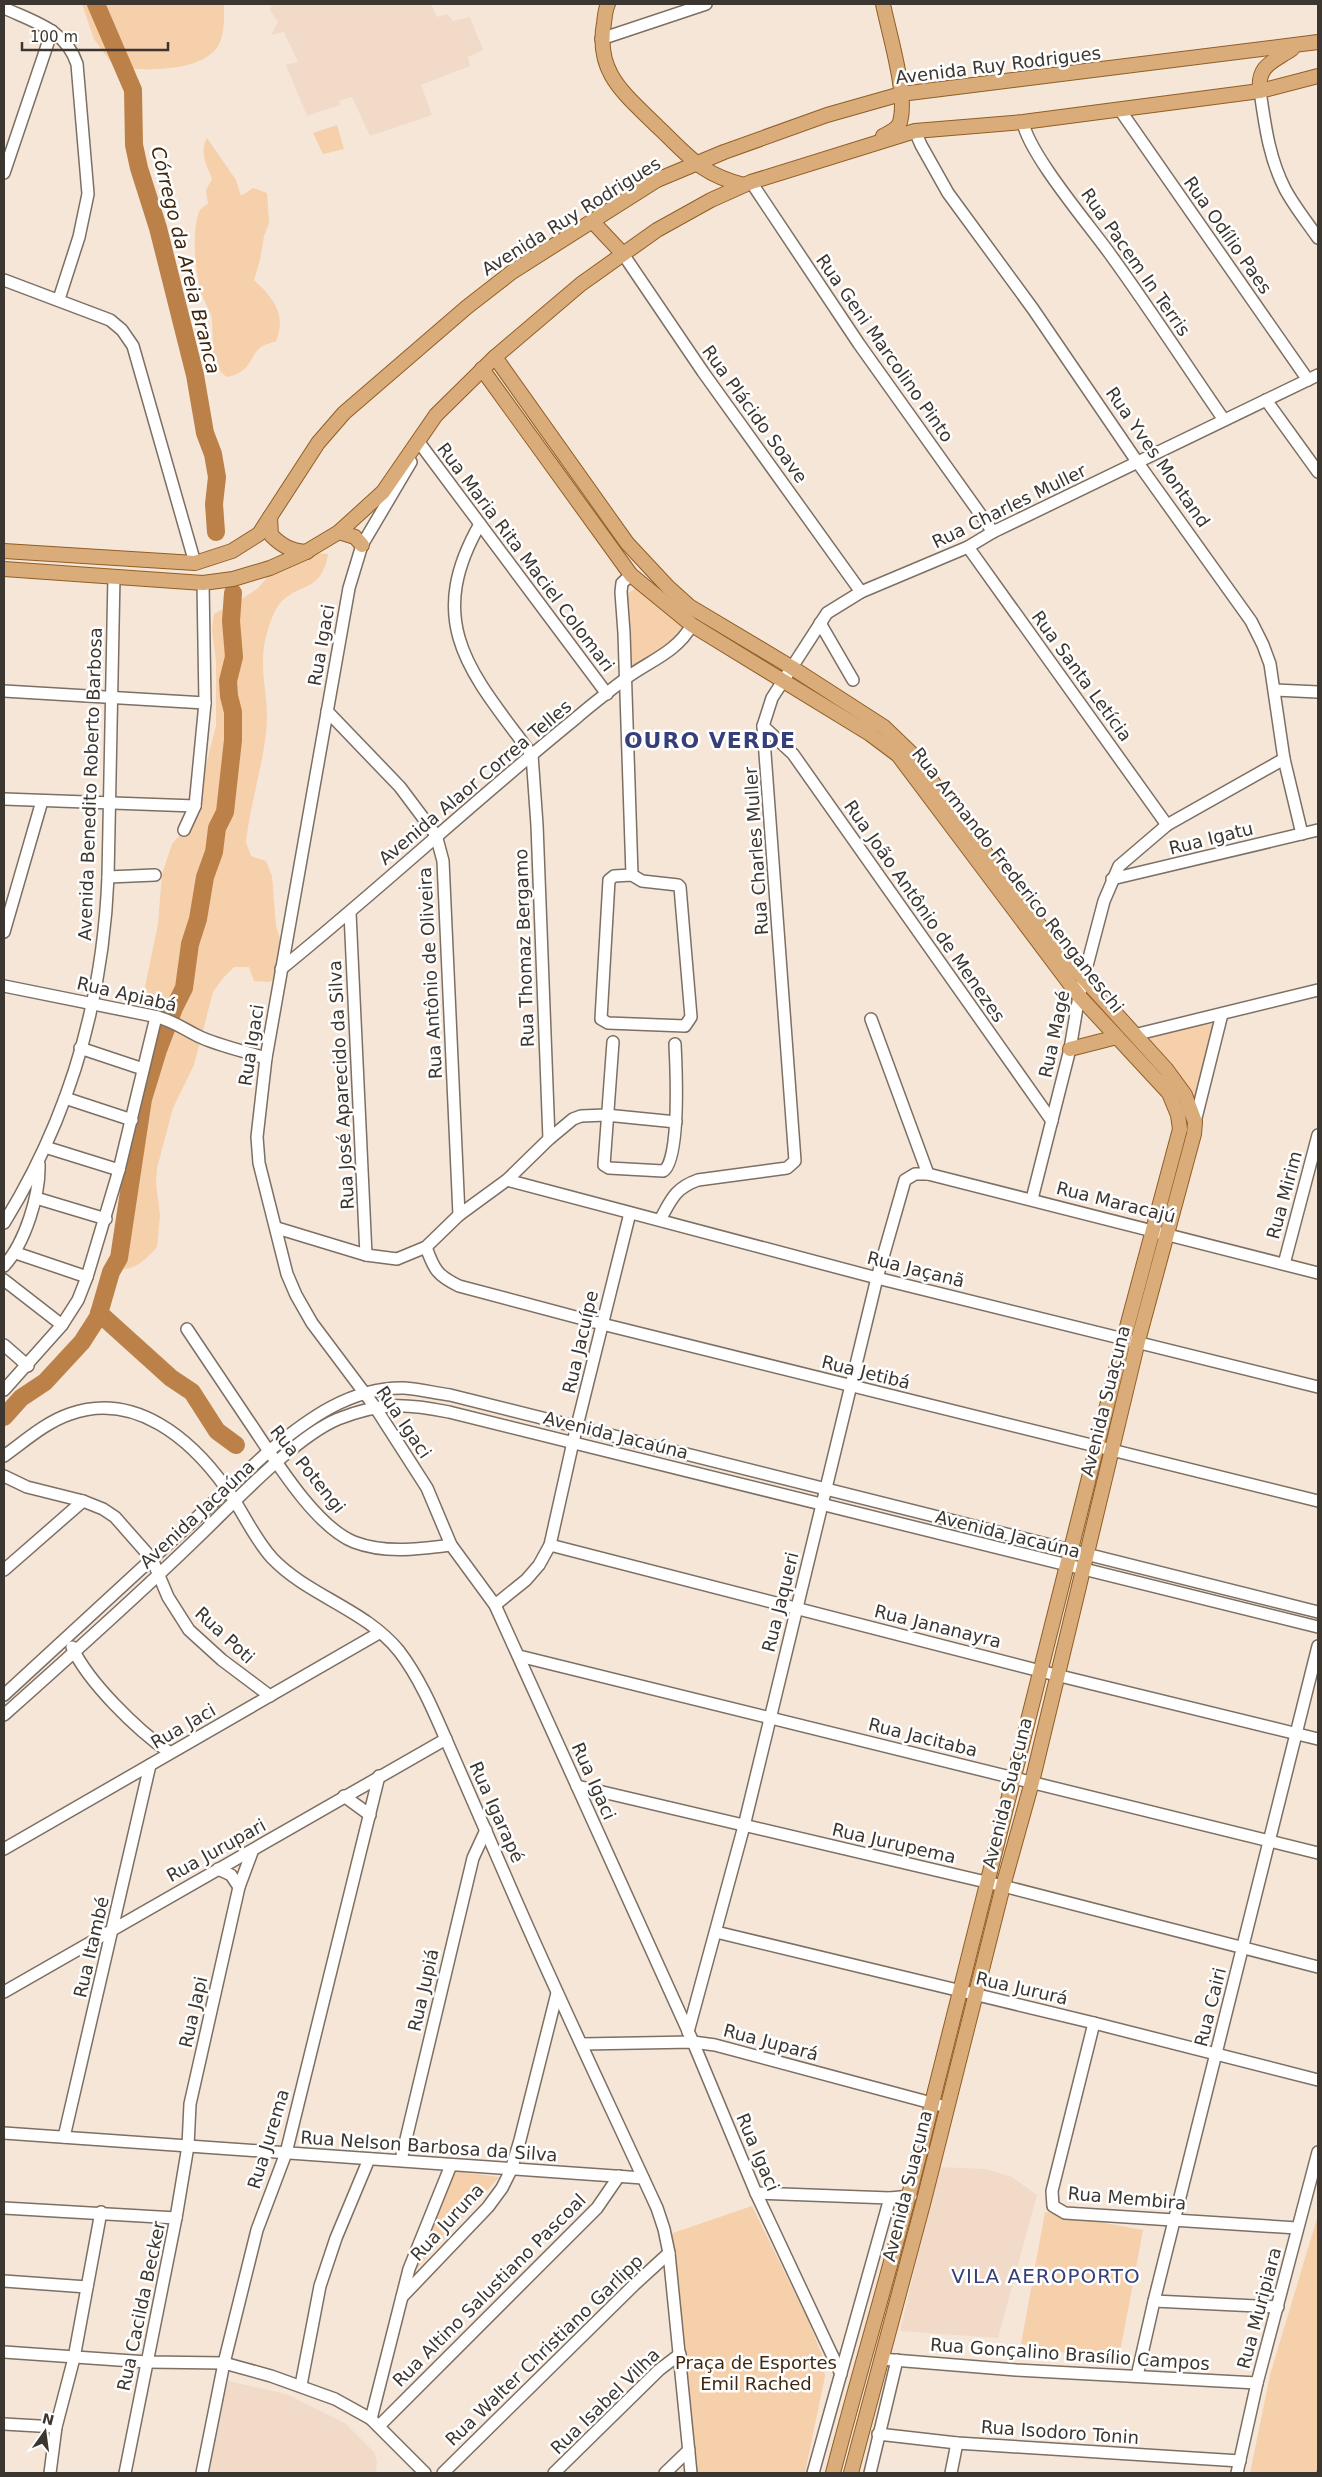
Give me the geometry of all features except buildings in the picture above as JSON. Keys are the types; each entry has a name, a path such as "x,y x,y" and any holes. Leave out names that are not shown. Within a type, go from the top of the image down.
{"main road":[{"path":"608,4 601,39 604,56 621,91 696,163 709,173 748,184"},
{"path":"862,146 897,127 900,121 902,94 883,4"},
{"name":"Avenida Ruy Rodrigues","path":"4,551 195,563 232,551 254,538 270,517 318,443 344,413 467,307 512,272 657,180 696,163 827,115 902,94 1318,42"},
{"path":"1260,91 1258,77 1264,68 1296,46"},
{"path":"4,569 202,583 233,579 270,568 307,552 339,532 383,492 419,443 436,415 495,357 581,284 657,230 711,200 748,184 862,146 915,131 1023,122 1260,91 1318,76"},
{"path":"592,221 623,254"},
{"name":"Rua Armando Frederico Renganeschi","path":"495,357 601,508 649,569 689,606 791,667 884,727 910,752 1059,951 1084,981 1166,1069 1185,1095 1195,1122"},
{"name":"Rua Armando Frederico Renganeschi","path":"482,369 631,575 692,625 870,734 898,755 1079,996 1168,1093 1178,1115 1180,1129"},
{"path":"586,514 601,508"},
{"path":"270,517 271,535 280,544 289,549 307,552"},
{"path":"339,532 354,537 362,546"},
{"path":"195,563 197,575 202,583"},
{"path":"631,575 649,569"},
{"path":"689,606 692,625"},
{"path":"1070,1050 1117,1037"},
{"name":"Avenida Suaçuna","path":"1079,1554 1098,1448 1124,1338 1194,1134 1195,1122"},
{"name":"Avenida Suaçuna","path":"833,2473 910,2196 1042,1671 1113,1452 1161,1232 1180,1129"},
{"name":"Avenida Suaçuna","path":"852,2473 1003,1886 1032,1782 1056,1675 1075,1568"}],"street":[{"path":"601,39 706,4"},
{"path":"4,8 52,31 69,45 77,64 88,177 85,214 58,299"},
{"path":"4,173 52,31"},
{"path":"1260,91 1268,144 1277,173 1286,191 1318,238"},
{"name":"Rua Odílio Paes","path":"1120,110 1313,377"},
{"name":"Rua Pacem In Terris","path":"1023,122 1024,131 1047,167 1111,255 1224,420"},
{"name":"Rua Yves Montand","path":"915,131 921,146 948,193 1033,309 1138,463 1251,621 1270,664 1284,759 1302,834"},
{"name":"Rua Geni Marcolino Pinto","path":"748,184 993,532"},
{"name":"Rua Plácido Soave","path":"623,254 703,372 860,592"},
{"path":"4,280 110,320 122,330 133,346 195,563"},
{"name":"Rua Charles Muller","path":"660,1220 674,1195 687,1184 698,1180 787,1168 792,1165 796,1156 763,726 766,712 783,681 820,623 835,607 860,592 968,547 993,532 1313,377"},
{"path":"1266,400 1318,472"},
{"name":"Rua Maria Rita Maciel Colomari","path":"419,443 607,694"},
{"name":"Rua Igaci","path":"419,443 362,546 349,588 266,1058 257,1138 259,1163 277,1228 287,1274 296,1296 312,1323 375,1407 427,1488 452,1546 495,1606 690,2037 756,2193 841,2374"},
{"path":"480,524 461,562 456,589 456,633 465,660 532,755"},
{"name":"Rua Santa Letícia","path":"968,547 1167,825"},
{"path":"631,575 622,583 620,592 626,678 632,875"},
{"name":"Avenida Benedito Roberto Barbosa","path":"4,1223 38,1164 65,1098 93,1004 106,923 114,576"},
{"path":"184,830 195,806 205,703 202,583"},
{"path":"820,623 853,680"},
{"name":"Avenida Alaor Correa Telles","path":"281,969 350,913 436,836 532,755 626,678 669,652 685,637 692,625"},
{"path":"1275,690 1318,692"},
{"path":"4,691 205,703"},
{"name":"Rua Antônio de Oliveira","path":"327,711 394,780 436,836 443,860 446,884 459,1215"},
{"name":"Rua João Antônio de Menezes","path":"763,726 779,738 793,754 1052,1120"},
{"name":"Rua Thomaz Bergamo","path":"532,755 537,824 549,1139"},
{"name":"Rua Magé","path":"1032,1199 1070,1050 1079,996 1104,901 1119,866 1128,856 1167,825 1284,759"},
{"path":"4,799 195,806"},
{"path":"4,932 42,801"},
{"name":"Rua Igatu","path":"1112,879 1318,830"},
{"path":"108,877 155,875"},
{"path":"632,875 642,882 678,884 680,887 691,1018 685,1026 608,1022 601,1019 609,880 614,876 632,875"},
{"name":"Rua José Aparecido da Silva","path":"350,913 366,1255"},
{"name":"Rua Apiabá","path":"4,986 157,1017 177,1023 198,1036 266,1058"},
{"path":"1134,1035 1318,990"},
{"path":"1195,1122 1222,1014"},
{"path":"4,1390 28,1366 62,1325 78,1300 106,1219 157,1017"},
{"path":"871,1019 928,1174"},
{"path":"613,1042 603,1162 610,1168 665,1170 669,1165 676,1122 675,1044"},
{"path":"80,1048 143,1069"},
{"path":"65,1098 132,1120"},
{"path":"277,1228 366,1255 397,1259 426,1247 459,1215 507,1180 549,1139 573,1119 581,1116 606,1115 676,1122"},
{"name":"Rua Mirim","path":"1284,1264 1318,1135"},
{"path":"45,1147 119,1170"},
{"name":"Avenida Benedito Roberto Barbosa","path":"4,1266 16,1253 36,1198 40,1180 38,1164"},
{"name":"Rua Maracajú","path":"905,1180 915,1174 928,1174 1318,1273"},
{"name":"Rua Jaçanã","path":"507,1180 877,1278 1318,1387"},
{"name":"Rua Jaqueri","path":"690,2037 744,1826 877,1278 905,1180"},
{"path":"36,1198 106,1219"},
{"name":"Rua Jacuípe","path":"495,1606 526,1580 539,1565 550,1545 573,1442 630,1213"},
{"name":"Rua Jetibá","path":"426,1247 432,1266 443,1278 459,1286 602,1324 1113,1452 1318,1501"},
{"path":"16,1253 87,1277"},
{"path":"4,1280 62,1325"},
{"name":"Rua Potengi","path":"187,1329 277,1463 322,1520 352,1541 384,1549 452,1546"},
{"path":"4,1345 28,1366"},
{"name":"Avenida Jacaúna","path":"4,1695 269,1451 302,1424 336,1404 363,1392 404,1388 450,1395 1079,1554 1318,1612"},
{"name":"Avenida Jacaúna","path":"4,1715 158,1576 277,1463 313,1434 337,1420 389,1404 417,1405 573,1442 1318,1627"},
{"name":"Rua Igarapé","path":"4,1456 51,1423 70,1414 90,1409 116,1409 138,1414 160,1424 181,1437 200,1456 228,1490 257,1539 273,1559 291,1575 358,1615 396,1648 410,1666 446,1739 557,1993 643,2178 664,2229 669,2253 691,2473"},
{"name":"Rua Poti","path":"4,1476 27,1487 83,1501 104,1509 115,1517 152,1559 158,1576 178,1615 190,1630 222,1660 270,1696"},
{"path":"4,1570 83,1501"},
{"name":"Rua Jananayra","path":"550,1545 1056,1675 1318,1739"},
{"name":"Rua Jaci","path":"4,1849 379,1632"},
{"path":"67,1636 74,1652 84,1667 135,1724 169,1752"},
{"name":"Rua Cairi","path":"1137,2376 1154,2301 1242,1948 1271,1841 1318,1646"},
{"name":"Rua Jacitaba","path":"519,1656 770,1716 1318,1853"},
{"name":"Rua Jurupari","path":"4,1992 218,1869 252,1852 344,1796 446,1739"},
{"name":"Rua Itambé","path":"64,2137 150,1765"},
{"name":"Rua Jurema","path":"202,2473 224,2363 258,2230 286,2153 379,1776"},
{"name":"Rua Jurupema","path":"577,1786 1003,1886 1318,1967"},
{"path":"344,1796 370,1815"},
{"name":"Rua Jupiá","path":"401,2160 473,1858 486,1830"},
{"name":"Rua Japi","path":"188,2146 190,2104 239,1887 252,1852"},
{"path":"218,1869 232,1875 239,1887"},
{"name":"Rua Jururá","path":"716,1932 1094,2023 1318,2080"},
{"name":"Rua Juruna","path":"402,2297 488,2207 502,2188 511,2170 557,1993"},
{"name":"Rua Membira","path":"1094,2023 1052,2191 1053,2206 1065,2213 1297,2228"},
{"name":"Rua Jupará","path":"582,2044 690,2037 947,2107"},
{"name":"Rua Nelson Barbosa da Silva","path":"4,2133 643,2178"},
{"name":"Rua Cacilda Becker","path":"125,2473 176,2218 188,2146"},
{"name":"Rua Muripiara","path":"1237,2473 1257,2383 1318,2152"},
{"path":"302,2385 320,2286 328,2260 369,2158"},
{"path":"375,2422 409,2269 451,2165"},
{"name":"Rua Altino Salustiano Pascoal","path":"375,2422 597,2208 619,2176"},
{"path":"756,2193 890,2198 910,2196"},
{"path":"813,2473 890,2198"},
{"path":"4,2208 101,2212 176,2218"},
{"path":"50,2473 56,2428 74,2358 101,2212"},
{"name":"Rua Walter Christiano Garlipp","path":"443,2473 634,2284 669,2253"},
{"path":"4,2281 86,2287"},
{"path":"1154,2301 1278,2307"},
{"path":"4,2352 147,2362 224,2363 302,2385 335,2399 375,2422 426,2473"},
{"name":"Rua Isabel Vilha","path":"554,2473 659,2370 680,2354"},
{"name":"Rua Gonçalino Brasílio Campos","path":"881,2359 1257,2383"},
{"path":"870,2473 897,2360"},
{"path":"4,2424 56,2428"},
{"name":"Rua Isodoro Tonin","path":"878,2434 957,2443 1240,2461"},
{"path":"951,2473 957,2443"},
{"path":"665,2473 689,2450"}],"shaded area":[{"path":"272,4 431,4 437,17 447,14 453,21 470,17 483,50 468,57 470,66 421,85 432,115 370,136 352,97 339,101 340,105 307,116 286,65 298,62 284,32 271,35 278,22 270,10"},
{"path":"939,2167 986,2169 1012,2177 1037,2195 998,2338 900,2331"},
{"path":"224,2380 286,2394 345,2423 374,2452 377,2460 376,2473 207,2473"}],"green space":[{"path":"82,4 224,4 222,36 218,46 210,55 186,65 156,69 115,68 94,39"},
{"path":"337,125 344,149 323,154 313,133"},
{"path":"207,138 236,180 241,196 253,188 267,193 269,223 264,236 254,280 272,300 279,315 280,323 276,341 261,347 245,368 227,377 221,372 214,359 212,320 202,295 195,255 196,223 200,210 208,204 206,190 212,179 204,154"},
{"path":"313,553 328,554 325,567 320,576 308,586 285,598 278,606 265,639 263,667 267,718 266,733 246,842 251,856 266,861 272,876 276,926 282,945 283,976 269,982 254,981 249,967 234,967 213,992 194,1065 173,1108 157,1168 156,1183 160,1215 157,1247 139,1264 122,1269 116,1267 130,1161 139,1111 158,1035 145,987 158,924 162,874 172,844 182,833 196,805 216,726 216,661 212,629 214,614 258,588 270,574"},
{"path":"636,588 686,625 676,640 669,646 654,656 629,668 623,600 628,593"},
{"path":"1215,1024 1197,1105 1190,1092 1143,1037 1195,1025"},
{"path":"454,2171 499,2177 415,2271"},
{"name":"Praça de Esportes Emil Rached","path":"752,2206 808,2320 822,2355 825,2376 805,2473 695,2473 687,2362 670,2234"},
{"path":"1045,2212 1143,2230 1118,2363 1021,2344"},
{"path":"1318,2215 1318,2473 1250,2473 1270,2375"}],"waterway":[{"name":"Córrego da Areia Branca","path":"96,4 133,90 134,145 139,168 158,228 195,375 205,433 213,454 217,477 214,504 216,532"},
{"name":"Córrego da Areia Branca","path":"4,1417 21,1398 45,1382 82,1342 98,1317 111,1272 119,1258 143,1099 158,1050 184,988 190,944 198,919 205,877 214,852 217,828 225,812 233,740 233,712 228,681 234,657 231,621 233,593"},
{"path":"99,1313 171,1378 192,1392 217,1431 236,1445"}],"district":[{"name":"OURO VERDE","path":"710,740"},
{"name":"VILA AEROPORTO","path":"1046,2276"}]}
